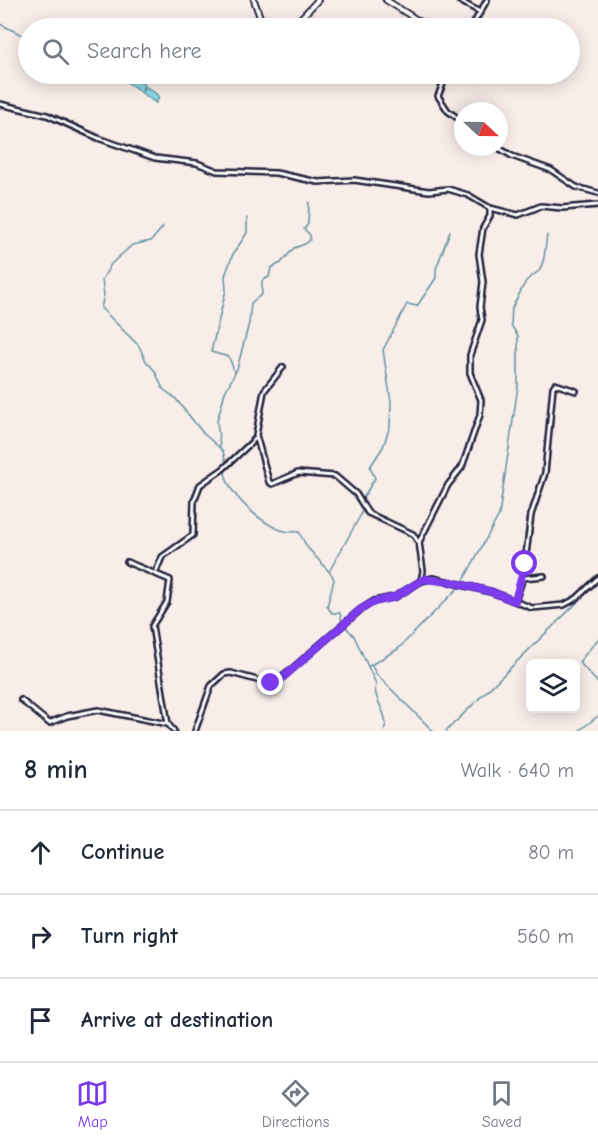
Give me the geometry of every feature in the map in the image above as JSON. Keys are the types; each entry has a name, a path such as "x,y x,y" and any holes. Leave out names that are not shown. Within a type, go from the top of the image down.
{"street":[{"path":"254,0 260,18"},
{"path":"301,18 318,0"},
{"path":"386,0 414,18"},
{"path":"458,0 480,12"},
{"path":"477,18 487,0"},
{"path":"442,84 439,99 454,115"},
{"path":"0,104 53,117 98,138 155,158 197,164 217,171 276,173 324,182 354,180 429,191 448,189 468,195 490,208 518,215 541,206 554,208 598,205"},
{"path":"508,154 551,170 576,187 598,194"},
{"path":"419,545 448,485 462,467 480,415 481,400 470,373 470,355 482,320 480,307 483,282 479,254 484,224 490,216 490,208"},
{"path":"283,367 265,390 256,438 271,484 298,473 336,476 356,494 368,513 413,534 419,545 423,571 421,580"},
{"path":"515,601 523,578 531,515 544,473 553,387 555,384 576,391"},
{"path":"155,574 164,554 193,536 194,501 200,485 223,469 256,438"},
{"path":"127,562 170,580 167,602 152,626 168,724 174,731"},
{"path":"423,571 433,578 492,592 532,608 564,605 577,598 598,578"},
{"path":"523,578 544,576"},
{"path":"195,731 211,686 224,674 231,673 268,683 278,681 360,610 374,602 395,597 421,580 433,578"},
{"path":"21,700 27,702 49,723 67,716 98,710 168,724"}],"water":[{"path":"130,84 144,84 142,91 145,86 159,96 156,103"}],"waterway":[{"path":"0,24 18,33"},
{"path":"220,447 217,421 225,392 237,369 249,323 251,303 262,294 262,281 269,277 271,268 281,263 294,248 310,240 310,235 304,229 308,224 309,202"},
{"path":"235,373 229,357 211,352 226,290 225,276 233,254 247,233 247,218"},
{"path":"163,227 151,241 132,245 111,264 102,280 104,295 101,308 139,346 163,389 175,398 203,433 223,451 226,464"},
{"path":"362,500 375,478 370,467 383,447 390,426 391,402 383,350 407,304 417,306 436,278 436,269 450,231"},
{"path":"462,583 499,515 518,386 518,336 511,325 512,308 526,281 540,270 547,235"},
{"path":"225,469 231,488 247,507 276,528 287,532 299,532 307,547 332,575 334,580 327,606 332,613 340,613 342,622"},
{"path":"330,570 359,518 363,509 360,503"},
{"path":"446,731 598,582"},
{"path":"369,666 398,649 459,587"},
{"path":"344,625 354,636 376,684 376,695 385,719 384,731"},
{"path":"598,639 579,662 598,683"},
{"path":"372,666 376,674 433,731"},
{"path":"579,731 598,716"}],"route":[{"path":"271,683 280,680 346,620 374,602 395,597 421,580 433,578 492,592 515,601 525,564"}]}
